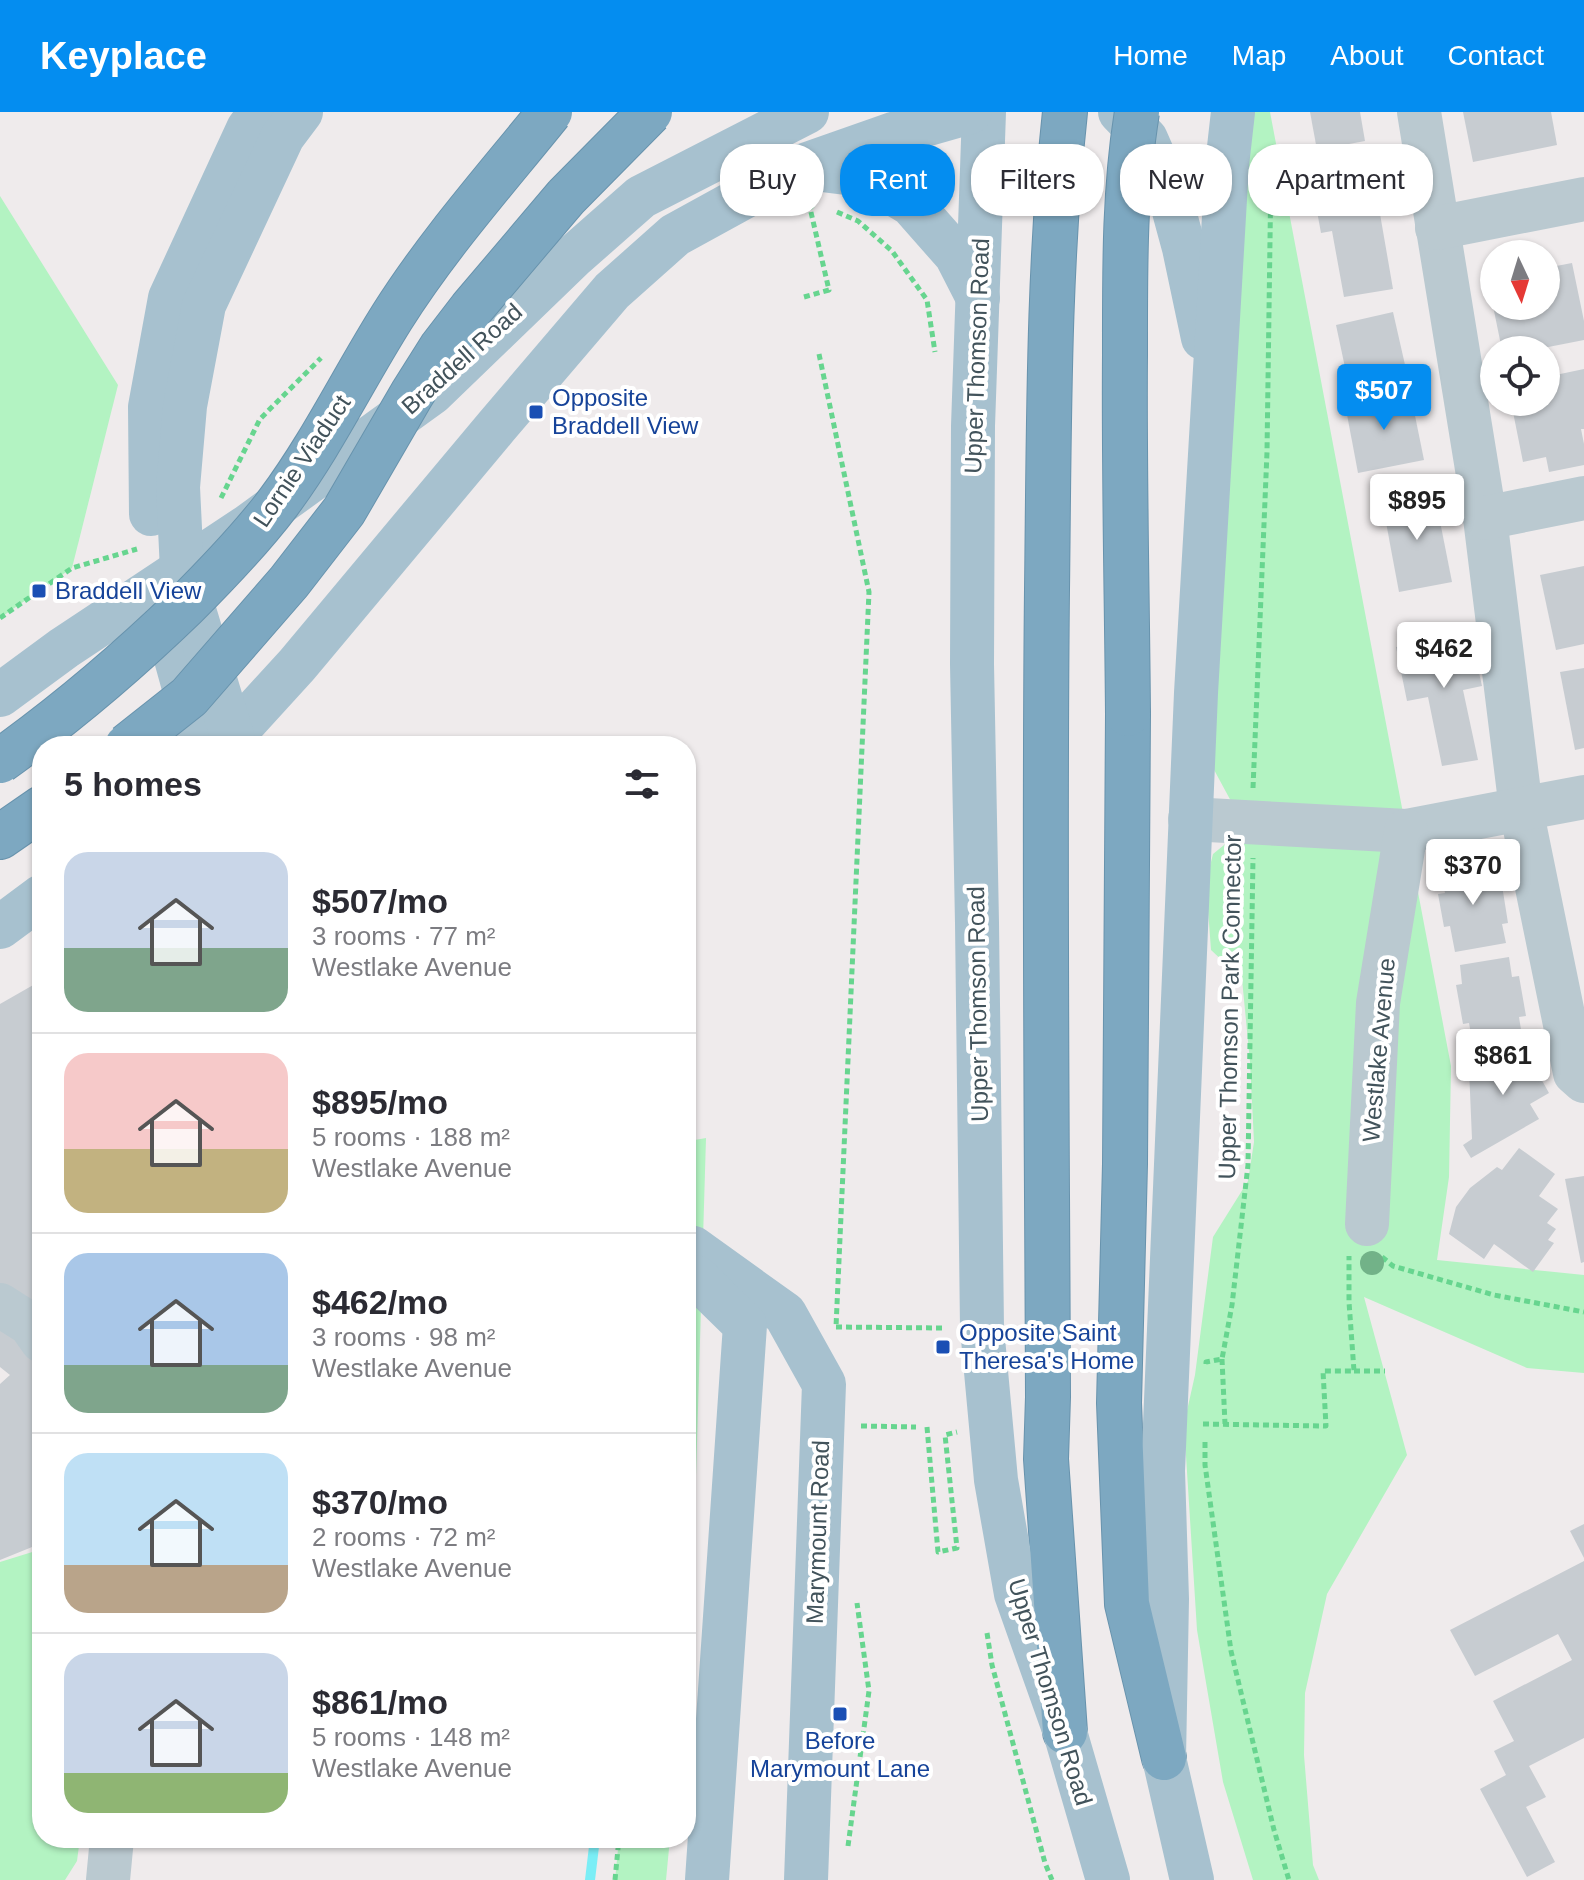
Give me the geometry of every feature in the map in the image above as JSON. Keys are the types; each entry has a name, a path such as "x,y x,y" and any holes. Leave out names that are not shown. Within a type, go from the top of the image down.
{"highway":[{"name":"Lornie Viaduct","path":"35,736 135,654 231,560 278,503 313,451 392,316 462,217 550,112"},
{"path":"140,736 189,697 289,582 344,511 441,348 566,197 650,112"},
{"path":"1065,112 1059,169 1052,341 1046,713 1046,1459 1065,1732"},
{"path":"1137,112 1125,247 1128,714 1125,1164 1119,1403 1127,1604 1164,1758"},
{"name":"Lornie Viaduct","path":"0,761 32,738"},
{"path":"0,837 32,815"}],"main road":[{"path":"219,736 164,567 150,489 150,407 170,298 248,129 260,112"},
{"path":"164,567 178,487 185,406 204,305 283,136 301,112"},
{"path":"641,197 744,112"},
{"name":"Braddell Road","path":"0,695 164,567 248,526 432,393 574,256 641,197 807,112"},
{"path":"824,176 893,134 970,112"},
{"name":"Upper Thomson Road","path":"984,112 973,426 972,664 982,1328 996,1480 1016,1594 1065,1732 1108,1880"},
{"path":"1120,112 1146,139 1168,189 1184,248 1214,392"},
{"path":"1192,1880 1164,1758 1167,1599 1163,1471 1203,559 1227,165 1233,112"},
{"path":"824,183 862,175 911,204 956,255 978,298"},
{"path":"230,736 297,665 612,291 675,235 726,216"},
{"path":"0,927 32,903"},
{"name":"Marymount Road","path":"696,1250 785,1314 824,1384 806,1880"},
{"path":"696,1277 745,1325 707,1880"}],"street":[{"path":"1419,112 1485,518 1521,809 1575,1073 1584,1081"},
{"path":"1437,228 1584,199"},
{"path":"1485,518 1584,498"},
{"path":"1190,819 1406,831 1584,797"},
{"name":"Westlake Avenue","path":"1367,1224 1378,1003 1406,831"},
{"path":"0,1305 32,1327"},
{"path":"108,1880 111,1848"}],"path":[{"name":"Upper Thomson Park Connector","path":"1267,141 1271,170 1267,452 1252,823 1248,1165 1232,1305 1222,1359 1225,1424 1326,1426"},
{"path":"804,297 829,290 812,216"},
{"path":"219,501 260,419 328,351"},
{"path":"819,354 869,592 836,1341"},
{"path":"0,618 72,568 164,567"},
{"path":"1367,1224 1371,1241 1380,1255 1393,1266 1494,1295 1584,1312"},
{"path":"836,1327 931,1328"},
{"path":"1206,1377 1206,1362 1222,1359"},
{"path":"1354,1371 1385,1371"},
{"path":"1205,1421 1205,1465 1231,1651 1289,1880"},
{"path":"927,1427 938,1552 957,1548 945,1435"},
{"path":"615,1880 618,1848"}],"green space":[{"path":"1243,112 1270,112 1276,144 1248,144 1248,216 1290,216 1451,1066 1449,1177 1437,1260 1584,1275 1584,1373 1527,1368 1364,1297 1407,1455 1327,1594 1305,1693 1304,1755 1313,1865 1319,1880 1253,1880 1223,1782 1197,1630 1184,1424 1195,1375 1213,1237 1248,1181 1254,1142 1242,979 1211,950 1206,882 1213,854 1240,832 1239,816 1212,766"},
{"path":"0,196 118,385 72,568 0,618"},
{"path":"706,1138 696,1476 696,1140"},
{"path":"32,1552 32,1848 79,1848 77,1861 65,1880 0,1880 0,1562"},
{"path":"618,1848 669,1848 666,1880 615,1880"}],"building":[{"path":"1310,112 1360,112 1365,141 1316,144"},
{"path":"1463,112 1551,112 1557,145 1473,162"},
{"path":"1318,216 1380,216 1393,289 1344,297 1332,231 1321,233"},
{"path":"1572,263 1584,321 1584,340 1560,345 1560,336 1499,336 1496,320 1560,320 1560,265"},
{"path":"1393,312 1408,378 1350,391 1336,325"},
{"path":"1584,369 1584,429 1581,429 1584,465 1549,472 1546,457 1523,462 1514,416 1560,416 1560,374"},
{"path":"1410,391 1424,460 1358,473 1345,404"},
{"path":"1434,491 1452,582 1399,592 1382,501"},
{"path":"1584,566 1584,644 1556,650 1540,575"},
{"path":"1470,632 1482,686 1463,690 1478,760 1442,766 1428,697 1407,701 1396,647"},
{"path":"1584,668 1584,748 1575,750 1560,672"},
{"path":"1491,862 1495,880 1501,879 1508,923 1502,924 1506,943 1455,952 1450,926 1444,927 1438,894 1445,893 1440,870"},
{"path":"1509,957 1512,977 1519,976 1526,1016 1519,1017 1522,1036 1473,1045 1469,1023 1463,1024 1456,985 1462,984 1460,965"},
{"path":"32,986 32,1547 0,1560 0,1384 10,1375 0,1367 0,1004"},
{"path":"1512,1044 1519,1056 1533,1048 1546,1071 1539,1075 1549,1093 1530,1104 1539,1119 1471,1158 1463,1145 1472,1139 1469,1069"},
{"path":"1519,1148 1555,1174 1539,1196 1558,1209 1547,1223 1556,1229 1548,1240 1554,1243 1533,1272 1494,1244 1484,1259 1449,1234 1456,1207 1470,1188 1497,1167 1502,1170"},
{"path":"1584,1176 1584,1262 1581,1263 1565,1179"},
{"path":"1584,1524 1584,1558 1570,1531"},
{"path":"1584,1561 1584,1738 1529,1766 1546,1797 1526,1807 1555,1862 1527,1877 1480,1789 1506,1775 1494,1751 1514,1741 1493,1701 1572,1660 1558,1634 1475,1676 1450,1630"}],"waterway":[{"path":"590,1880 594,1848"}],"place":[{"name":"Opposite Braddell View","path":"536,412"},
{"name":"Braddell View","path":"39,591"},
{"name":"Opposite Saint Theresa's Home","path":"943,1347"},
{"name":"Before Marymount Lane","path":"840,1714"}]}
